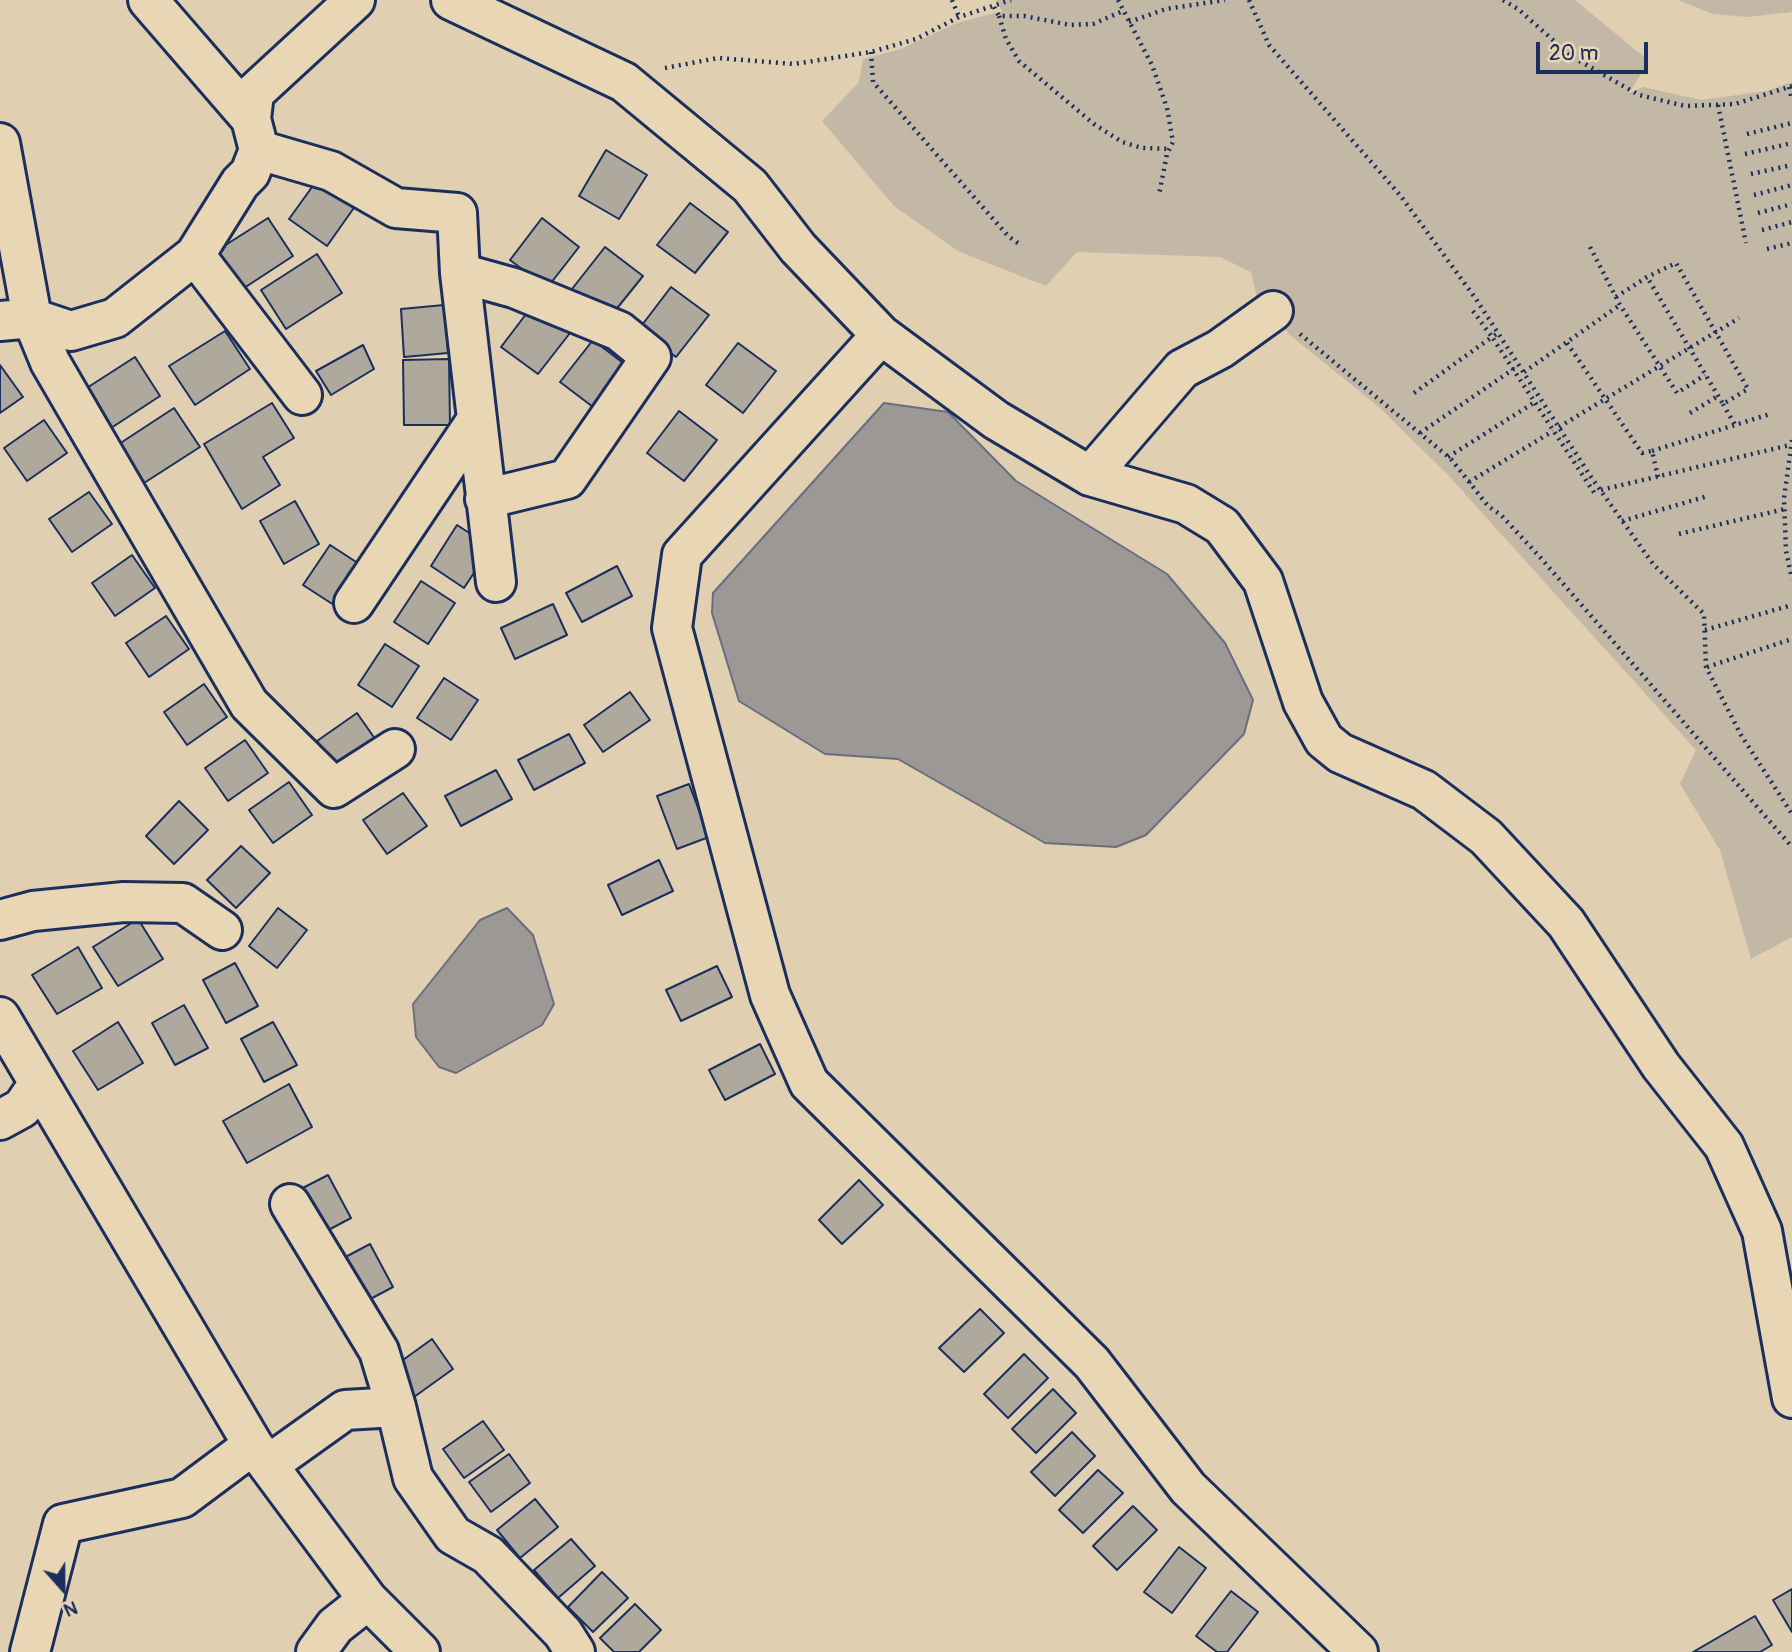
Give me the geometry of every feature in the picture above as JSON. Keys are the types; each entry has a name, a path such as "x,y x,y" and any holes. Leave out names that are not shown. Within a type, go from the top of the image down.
{"street":[{"path":"148,0 256,135 331,171 396,208 457,214 460,273 496,582"},
{"path":"16,319 71,331 115,318 195,255 240,183 250,173 256,135 254,93 355,0"},
{"path":"451,0 624,82 750,186 798,248 881,335 996,420 1090,477 1186,504 1222,526 1263,581 1303,702 1324,740 1340,753 1424,790 1486,837 1566,923 1661,1066 1724,1146 1762,1231 1792,1398"},
{"path":"0,143 16,319 50,362 249,704 334,788 395,749"},
{"path":"195,255 302,395"},
{"path":"460,273 514,288 619,331 651,357 567,479 485,499"},
{"path":"1090,477 1182,369 1220,349 1273,311"},
{"path":"881,335 682,555 672,628 770,995 809,1083 1092,1363 1188,1488 1358,1652"},
{"path":"354,603 476,421"},
{"path":"0,920 33,911 124,902 183,903 222,930"},
{"path":"0,1017 260,1455 368,1600 420,1652"},
{"path":"0,1120 22,1108 39,1083"},
{"path":"290,1204 379,1351 413,1478 453,1535 488,1555 563,1633 575,1652"},
{"path":"30,1652 63,1524 182,1498 345,1410 396,1407"},
{"path":"316,1652 335,1626 368,1600"}],"path":[{"path":"952,0 959,17"},
{"path":"624,82 676,64 718,58 794,64 871,52 916,39 959,17 1011,0"},
{"path":"1118,0 1152,65 1167,108 1173,142 1159,195"},
{"path":"1129,22 1166,9 1225,0"},
{"path":"1249,0 1269,45 1400,195 1498,333 1653,564 1704,614 1706,667 1741,735 1792,814"},
{"path":"1503,0 1518,9 1571,56 1639,95 1685,106 1718,105 1735,104 1791,87 1792,100"},
{"path":"994,7 1006,38 1019,61 1094,124 1122,142 1142,149 1170,149"},
{"path":"999,16 1024,16 1070,25 1093,24 1123,11"},
{"path":"871,52 873,82 1008,236 1022,246"},
{"path":"1718,105 1746,243"},
{"path":"1747,134 1792,123"},
{"path":"1745,154 1792,142"},
{"path":"1751,174 1792,165"},
{"path":"1754,194 1792,185"},
{"path":"1758,213 1792,204"},
{"path":"1762,230 1792,222"},
{"path":"1767,248 1792,243"},
{"path":"1590,247 1620,305 1677,393 1705,374"},
{"path":"1616,297 1647,277 1676,263 1748,389 1723,404"},
{"path":"1647,277 1735,425"},
{"path":"1524,372 1620,305"},
{"path":"1273,311 1448,457 1488,506 1501,515 1539,556 1792,847"},
{"path":"1473,311 1595,495"},
{"path":"1559,427 1738,318"},
{"path":"1414,393 1498,333"},
{"path":"1567,343 1642,453 1769,414"},
{"path":"1420,433 1519,365"},
{"path":"1690,413 1718,396"},
{"path":"1448,457 1535,402"},
{"path":"1543,414 1548,411"},
{"path":"1469,482 1553,431"},
{"path":"1601,490 1791,442 1785,509 1786,551 1792,579"},
{"path":"1651,452 1658,477"},
{"path":"1622,521 1708,496"},
{"path":"1679,534 1785,509"},
{"path":"1704,630 1792,605"},
{"path":"1706,667 1792,639"}],"shaded area":[{"path":"996,0 1575,0 1649,61 1629,93 1643,87 1701,100 1767,91 1792,82 1792,937 1751,959 1720,850 1680,784 1696,750 1448,475 1379,407 1291,336 1258,302 1251,272 1220,257 1077,252 1046,286 958,251 894,206 822,121 859,82 863,59 901,49 957,23 1002,11"},
{"path":"1678,0 1792,0 1792,12 1748,17 1713,14"},
{"path":"884,403 948,412 1016,481 1167,574 1225,643 1253,700 1244,734 1146,835 1116,847 1045,843 898,759 825,754 739,701 712,613 713,593"},
{"path":"507,908 533,935 554,1004 542,1025 456,1073 439,1067 416,1037 413,1004 480,920"}],"building":[{"path":"606,150 647,175 619,219 579,196"},
{"path":"320,176 358,202 327,246 289,219"},
{"path":"690,203 728,232 695,273 657,245"},
{"path":"268,218 293,256 238,292 213,253"},
{"path":"542,218 579,247 547,288 510,260"},
{"path":"605,247 643,276 610,317 572,289"},
{"path":"317,254 342,293 286,329 261,290"},
{"path":"671,287 709,315 676,357 639,329"},
{"path":"444,305 448,353 404,357 401,309"},
{"path":"533,305 570,333 538,374 501,347"},
{"path":"225,331 250,369 195,405 169,366"},
{"path":"593,340 631,369 597,410 560,382"},
{"path":"738,343 776,371 743,413 706,385"},
{"path":"363,345 374,369 331,395 316,371"},
{"path":"135,357 160,396 105,432 79,393"},
{"path":"449,359 450,425 404,425 403,360"},
{"path":"0,365 23,397 0,413"},
{"path":"272,403 294,438 263,457 280,485 242,509 204,444"},
{"path":"174,408 200,447 144,483 119,444"},
{"path":"679,411 717,440 684,481 647,453"},
{"path":"44,420 67,453 27,481 4,448"},
{"path":"89,492 112,524 72,552 49,519"},
{"path":"295,501 319,544 284,564 260,521"},
{"path":"457,525 491,547 464,588 431,566"},
{"path":"330,545 364,567 337,607 303,585"},
{"path":"132,555 155,588 115,616 92,583"},
{"path":"617,566 632,596 582,622 566,593"},
{"path":"421,581 455,603 428,644 394,622"},
{"path":"553,604 567,635 515,659 501,628"},
{"path":"166,616 189,649 149,677 126,643"},
{"path":"385,644 419,666 392,707 358,685"},
{"path":"444,678 478,700 451,740 417,718"},
{"path":"204,684 227,717 187,745 164,712"},
{"path":"630,692 650,720 603,752 584,725"},
{"path":"357,713 380,746 340,774 317,741"},
{"path":"569,734 585,763 534,790 518,760"},
{"path":"245,740 268,773 228,801 205,768"},
{"path":"496,770 512,799 461,826 445,796"},
{"path":"289,782 312,815 273,843 249,810"},
{"path":"689,784 709,837 677,849 657,796"},
{"path":"403,793 427,826 387,854 363,820"},
{"path":"179,801 208,830 174,864 146,836"},
{"path":"241,846 270,873 236,908 207,880"},
{"path":"659,860 673,891 622,915 608,885"},
{"path":"278,908 307,930 277,968 249,946"},
{"path":"138,919 163,959 118,986 93,947"},
{"path":"78,947 102,988 57,1014 32,975"},
{"path":"235,963 258,1006 226,1023 203,980"},
{"path":"717,966 732,997 681,1021 666,990"},
{"path":"184,1005 208,1048 175,1065 152,1023"},
{"path":"118,1022 143,1063 98,1090 73,1051"},
{"path":"273,1022 297,1065 264,1082 241,1039"},
{"path":"760,1044 775,1074 725,1100 709,1070"},
{"path":"289,1084 312,1127 247,1163 223,1121"},
{"path":"328,1175 351,1218 319,1235 295,1192"},
{"path":"859,1180 883,1205 842,1244 819,1220"},
{"path":"370,1244 393,1287 361,1304 338,1261"},
{"path":"980,1309 1004,1333 964,1372 939,1348"},
{"path":"432,1339 453,1369 414,1397 392,1368"},
{"path":"1024,1354 1048,1378 1008,1418 984,1394"},
{"path":"1053,1389 1076,1413 1036,1453 1012,1429"},
{"path":"483,1421 504,1450 464,1478 443,1449"},
{"path":"1072,1432 1095,1456 1055,1496 1031,1472"},
{"path":"509,1454 530,1483 491,1512 469,1482"},
{"path":"1098,1470 1123,1493 1083,1533 1059,1510"},
{"path":"535,1499 558,1527 520,1558 497,1530"},
{"path":"1133,1506 1157,1530 1117,1570 1093,1546"},
{"path":"571,1539 595,1566 558,1598 534,1570"},
{"path":"1179,1547 1206,1568 1172,1613 1144,1592"},
{"path":"602,1572 628,1598 593,1632 568,1607"},
{"path":"1792,1589 1792,1632 1773,1600"},
{"path":"1231,1591 1258,1612 1227,1652 1217,1652 1196,1636"},
{"path":"635,1604 661,1630 639,1652 614,1652 600,1638"},
{"path":"1755,1616 1772,1645 1760,1652 1693,1652"}]}
